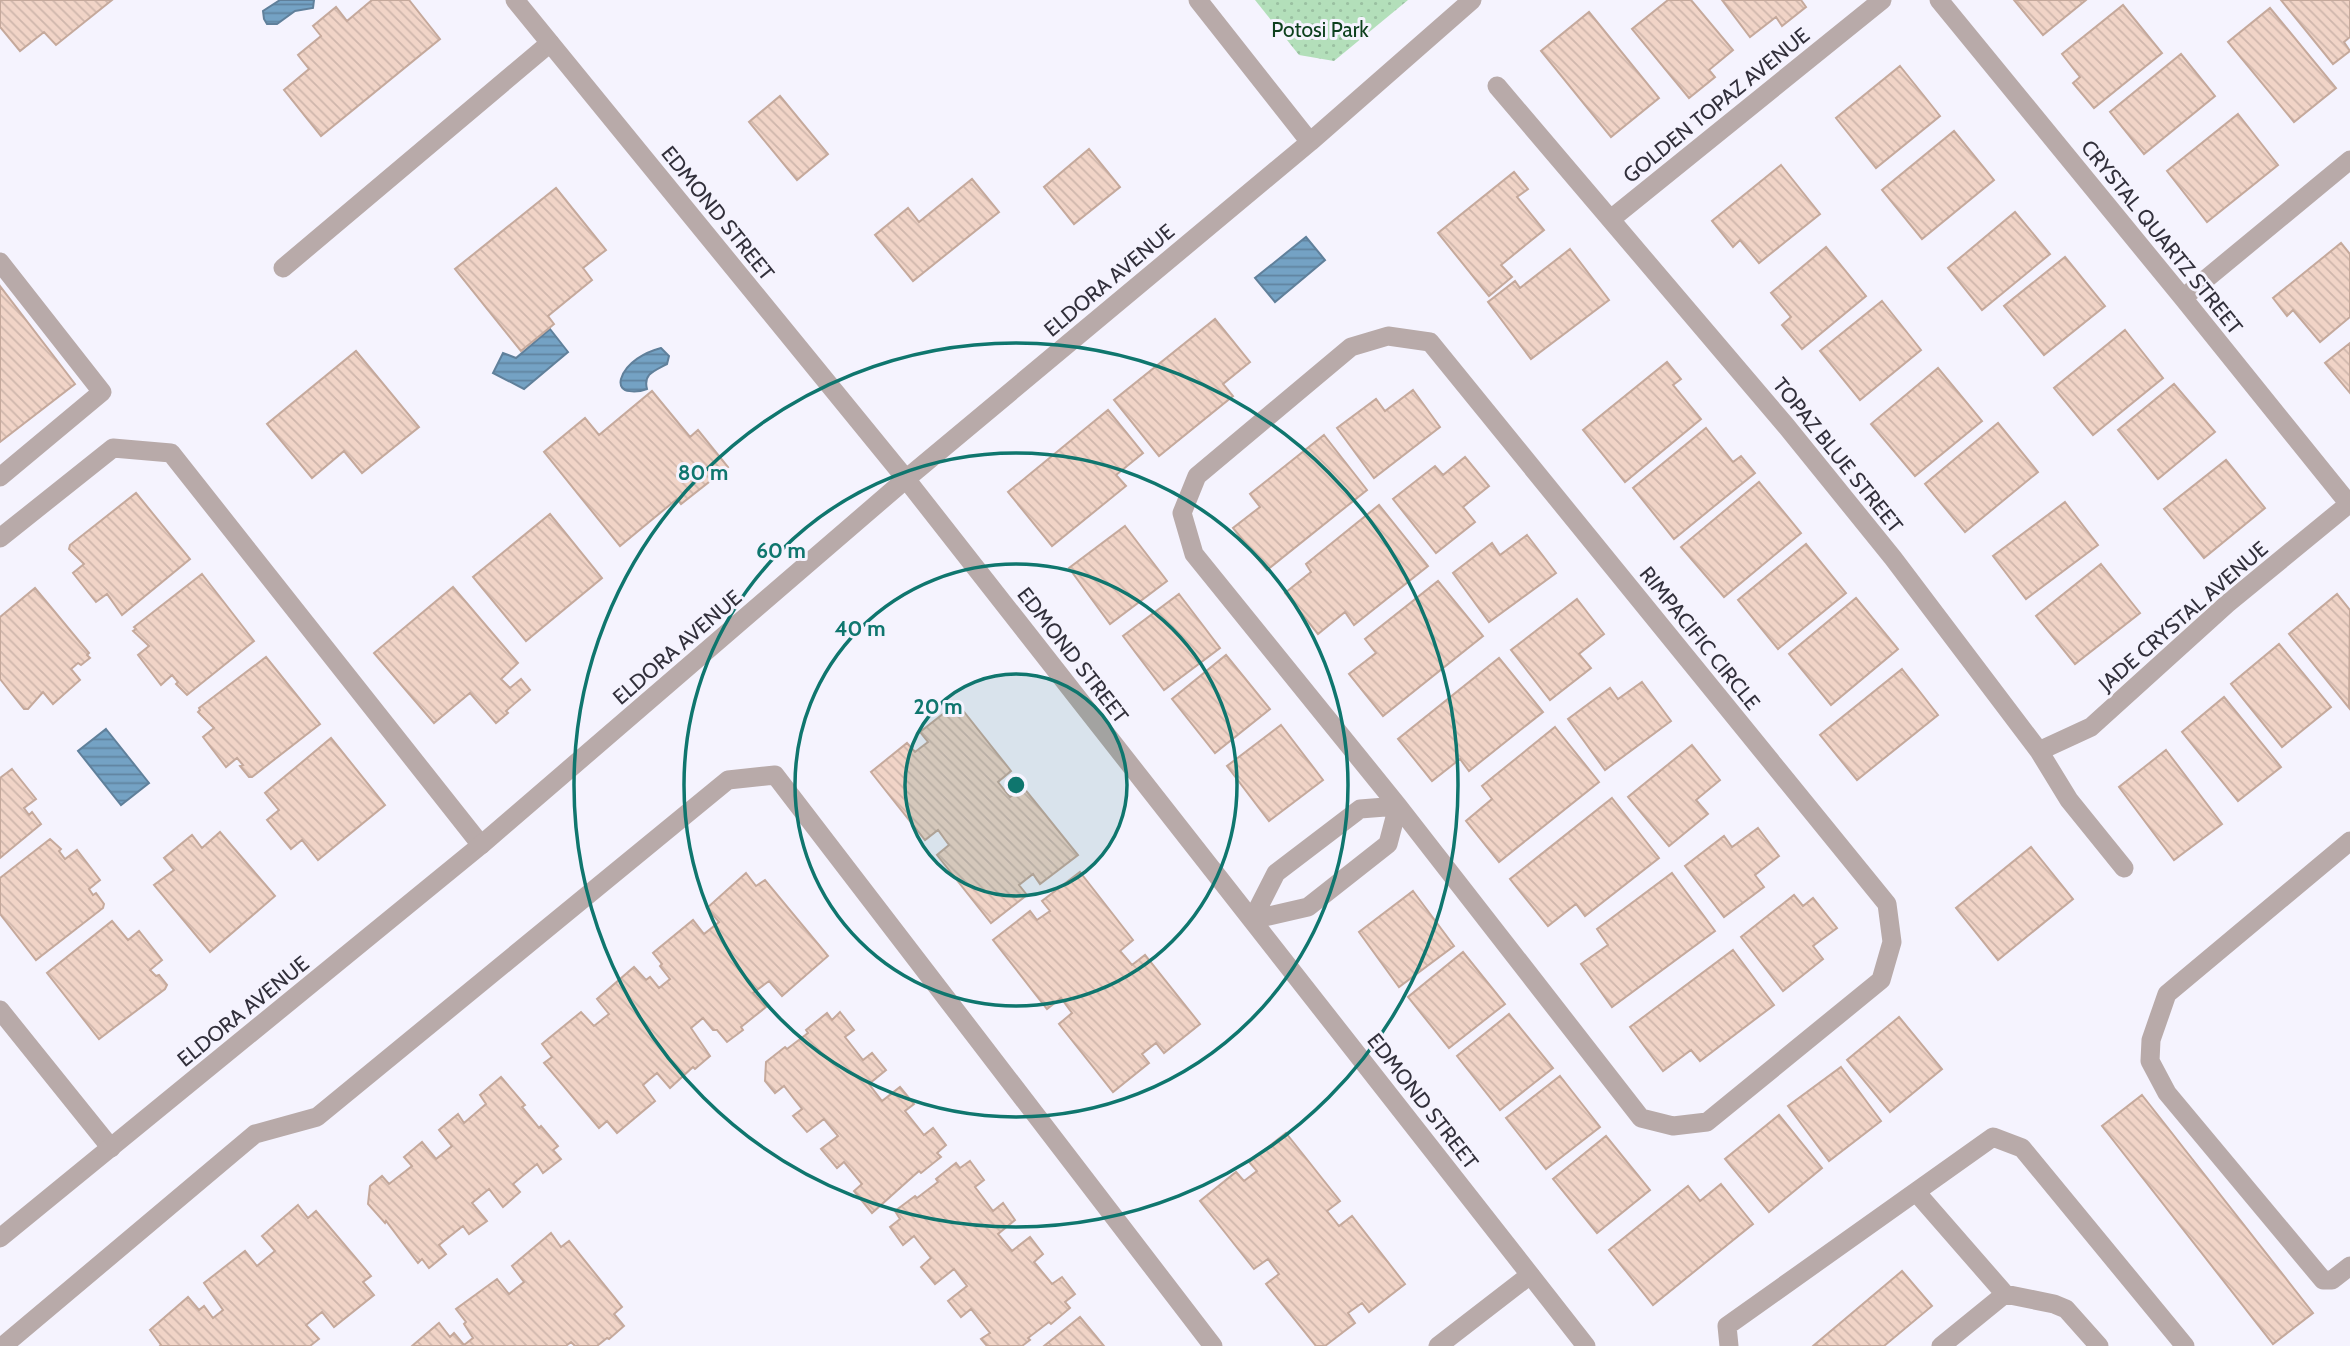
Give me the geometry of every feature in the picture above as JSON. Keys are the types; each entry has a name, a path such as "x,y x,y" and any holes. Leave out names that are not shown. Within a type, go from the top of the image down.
{"street":[{"name":"EDMOND STREET","path":"515,0 906,479 1586,1346"},
{"path":"1198,0 1310,142"},
{"name":"ELDORA AVENUE","path":"0,1238 481,845 906,479 1310,142 1472,0"},
{"name":"GOLDEN TOPAZ AVENUE","path":"1611,219 1882,0"},
{"name":"CRYSTAL QUARTZ STREET","path":"1939,0 2350,504"},
{"path":"284,268 550,43"},
{"name":"TOPAZ BLUE STREET","path":"1497,86 1787,427 1893,558 2039,751 2069,800 2124,868"},
{"path":"2183,298 2350,160"},
{"path":"0,262 102,393 0,477"},
{"name":"RIMPACIFIC CIRCLE","path":"1388,336 1430,342 1887,904 1892,942 1881,980 1707,1122 1673,1126 1641,1118 1398,806 1194,554 1182,513 1197,476 1351,347 1388,336"},
{"path":"0,538 113,448 172,453 481,845"},
{"name":"JADE CRYSTAL AVENUE","path":"2039,751 2091,727 2227,604 2350,504"},
{"path":"3,1346 255,1134 317,1117 729,780 775,775 1213,1346"},
{"path":"1398,806 1388,844 1308,907 1252,920 1276,873 1360,809 1398,806"},
{"path":"2350,841 2167,994 2151,1040 2150,1061 2167,1093 2323,1280 2332,1280 2350,1266"},
{"path":"0,1010 111,1148"},
{"path":"1729,1346 1727,1326 1993,1137 2022,1147 2185,1346"},
{"path":"1916,1192 2005,1294 2066,1309 2099,1346"},
{"path":"1438,1346 1531,1275"},
{"path":"1941,1346 1965,1338 2005,1294"}],"green space":[{"name":"Potosi Park","path":"1255,0 1408,0 1334,61 1299,55"}],"water":[{"path":"280,0 314,0 313,8 295,11 277,24 267,24 263,11"},
{"path":"1306,237 1325,260 1275,302 1255,278"},
{"path":"550,329 568,352 524,389 493,373 503,353 516,358"},
{"path":"661,348 669,356 667,364 648,376 647,389 634,391 622,388 621,379 627,368 643,355"},
{"path":"106,729 149,783 121,805 78,751"}],"building":[{"path":"0,0 112,0 56,45 44,32 20,51 0,27"},
{"path":"372,0 409,0 440,39 321,136 284,90 309,69 298,55 321,36 313,26 336,7 347,21"},
{"path":"1668,0 1691,0 1733,50 1709,70 1715,77 1689,98 1632,29"},
{"path":"1722,0 1801,0 1806,7 1782,26 1776,17 1750,37"},
{"path":"2014,0 2086,0 2043,35"},
{"path":"2281,0 2350,0 2350,37 2344,42 2350,51 2333,64"},
{"path":"2123,5 2162,53 2094,108 2073,83 2080,77 2062,54"},
{"path":"2270,8 2336,88 2294,122 2228,42"},
{"path":"1589,12 1659,98 1611,137 1541,51"},
{"path":"2181,54 2215,96 2144,154 2110,112"},
{"path":"1900,66 1940,116 1876,168 1836,118"},
{"path":"780,96 828,154 797,180 749,122"},
{"path":"2238,114 2278,165 2207,222 2167,171"},
{"path":"1954,131 1994,180 1922,239 1882,190"},
{"path":"1089,149 1120,187 1074,224 1044,187"},
{"path":"1781,165 1820,214 1759,263 1740,240 1733,247 1712,221"},
{"path":"1514,172 1528,189 1517,197 1544,230 1501,265 1512,277 1489,296 1438,233"},
{"path":"972,179 999,212 913,281 875,235 908,208 919,222"},
{"path":"556,188 606,250 583,268 592,280 548,316 554,324 521,351 455,269"},
{"path":"2015,212 2050,254 1982,310 1948,268"},
{"path":"2341,243 2350,254 2350,317 2320,342 2293,310 2287,316 2273,298"},
{"path":"1826,247 1866,296 1802,349 1782,325 1791,317 1771,293"},
{"path":"1570,249 1609,300 1531,359 1488,302 1515,281 1520,288"},
{"path":"2065,257 2105,306 2044,355 2004,306"},
{"path":"0,286 75,384 0,442"},
{"path":"1882,301 1921,350 1860,400 1820,351"},
{"path":"1215,319 1250,362 1223,384 1233,396 1159,456 1114,400"},
{"path":"2125,330 2163,378 2093,435 2054,388"},
{"path":"2350,343 2350,393 2325,363"},
{"path":"356,351 419,427 362,473 344,451 312,478 267,424"},
{"path":"1667,362 1681,379 1673,385 1701,419 1625,482 1583,430"},
{"path":"1938,368 1982,421 1915,476 1871,424"},
{"path":"2174,384 2215,432 2158,479 2118,430"},
{"path":"1413,390 1440,427 1374,478 1337,428 1376,399 1385,411"},
{"path":"652,391 690,437 698,430 728,467 681,504 677,499 620,546 544,452 585,418 599,435"},
{"path":"1108,410 1143,453 1116,475 1126,486 1052,546 1008,492"},
{"path":"1998,423 2038,472 1965,532 1925,484"},
{"path":"1706,428 1733,462 1741,456 1755,473 1674,539 1633,488"},
{"path":"1324,435 1367,490 1267,570 1233,528 1260,507 1250,494"},
{"path":"1465,457 1489,486 1463,507 1475,522 1436,553 1393,499 1435,466 1443,475"},
{"path":"2226,460 2265,508 2204,558 2164,509"},
{"path":"1759,482 1801,533 1724,597 1681,547"},
{"path":"136,493 190,559 122,615 107,594 96,602 73,573 84,564 69,549 70,545"},
{"path":"2065,502 2098,545 2026,599 1993,556"},
{"path":"1379,505 1428,566 1354,625 1345,612 1318,634 1285,593 1311,572 1306,564"},
{"path":"550,514 602,578 526,641 473,577"},
{"path":"1125,526 1167,581 1110,624 1069,568"},
{"path":"1527,535 1556,573 1489,622 1453,573 1492,543 1500,555"},
{"path":"1806,544 1846,593 1778,649 1738,600"},
{"path":"2101,564 2140,613 2075,664 2036,616"},
{"path":"202,574 254,641 187,695 176,684 178,682 172,675 161,685 138,655 149,646 133,631 136,629 134,627"},
{"path":"1438,581 1483,636 1383,716 1349,674 1376,653 1365,639"},
{"path":"453,587 518,663 501,679 510,688 521,679 530,690 496,723 470,693 434,723 374,653"},
{"path":"35,588 89,653 87,655 90,658 71,669 80,680 53,704 43,692 28,709 24,709 0,679 0,617"},
{"path":"1179,594 1220,648 1164,690 1123,636"},
{"path":"2337,594 2350,610 2349,708 2289,634"},
{"path":"1856,598 1898,649 1831,705 1789,654"},
{"path":"1577,599 1604,634 1579,654 1591,668 1550,700 1511,650"},
{"path":"2279,644 2331,707 2282,747 2231,684"},
{"path":"1226,655 1270,709 1215,753 1172,699"},
{"path":"266,657 320,724 249,777 237,758 226,767 203,737 214,728 198,712 199,708"},
{"path":"1499,658 1543,712 1469,771 1460,759 1432,781 1398,739"},
{"path":"1902,669 1938,715 1857,780 1820,735"},
{"path":"1642,682 1671,721 1605,770 1568,719 1610,688 1618,699"},
{"path":"2224,697 2281,767 2238,801 2182,732"},
{"path":"957,703 1011,771 998,782 1010,797 1023,787 1078,855 1040,884 1033,874 1019,885 1027,895 991,923 937,855 949,845 938,830 925,840 871,772 907,743 915,752 928,742 920,732"},
{"path":"1281,725 1323,780 1269,821 1227,766"},
{"path":"1555,727 1599,782 1499,862 1466,821 1492,799 1482,786"},
{"path":"331,738 385,805 318,860 302,840 291,849 267,820 279,810 265,793"},
{"path":"1692,745 1720,780 1696,800 1708,814 1669,846 1628,797"},
{"path":"2166,750 2222,824 2174,860 2119,787"},
{"path":"12,769 36,799 24,808 29,815 32,812 41,824 0,858 0,778"},
{"path":"1612,798 1659,858 1585,916 1576,904 1548,926 1510,879"},
{"path":"1758,828 1779,856 1755,875 1764,887 1724,917 1685,866 1724,836 1732,847"},
{"path":"220,832 275,896 210,952 154,885 174,870 164,858 192,835 202,848"},
{"path":"50,839 61,849 59,851 65,859 77,850 100,880 89,889 93,895 96,893 104,904 103,908 36,960 0,914 0,878"},
{"path":"2031,847 2073,899 1998,960 1956,908"},
{"path":"1080,872 1133,940 1120,951 1132,965 1145,955 1200,1024 1164,1053 1156,1043 1142,1054 1149,1063 1113,1092 1059,1024 1072,1013 1061,998 1047,1009 993,940 1030,911 1037,920 1050,911 1042,901"},
{"path":"746,873 756,886 765,880 828,956 782,996 769,981 753,993 766,1007 727,1042 703,1018 691,1028 710,1056 670,1088 657,1073 643,1085 655,1101 617,1133 607,1121 599,1128 544,1063 552,1057 542,1044 581,1012 594,1026 609,1014 597,999 634,967 646,980 650,977 659,988 670,979 653,953 693,920 704,934 719,922 707,908"},
{"path":"1672,873 1715,931 1612,1007 1581,964 1608,945 1597,929"},
{"path":"1413,891 1454,946 1399,987 1359,932"},
{"path":"1794,895 1803,906 1813,898 1837,928 1813,946 1823,959 1783,991 1741,937"},
{"path":"112,921 128,940 139,931 162,960 150,970 156,976 159,975 167,985 99,1039 47,973"},
{"path":"1733,950 1774,1005 1700,1061 1691,1050 1663,1071 1630,1027"},
{"path":"1463,952 1505,1004 1449,1048 1408,997"},
{"path":"840,1012 854,1030 845,1037 863,1060 872,1053 886,1070 869,1084 882,1101 900,1087 914,1104 905,1111 924,1135 933,1128 946,1145 937,1153 941,1157 921,1173 919,1171 872,1213 854,1191 862,1184 844,1162 837,1168 821,1149 838,1136 824,1119 807,1132 793,1116 802,1109 784,1086 775,1093 765,1081 766,1062 808,1033 806,1030 827,1013 832,1020"},
{"path":"1509,1014 1553,1068 1500,1110 1457,1056"},
{"path":"1899,1017 1942,1069 1890,1112 1847,1060"},
{"path":"1841,1067 1881,1121 1829,1161 1788,1106"},
{"path":"1560,1076 1600,1127 1546,1169 1506,1118"},
{"path":"501,1077 525,1105 522,1107 539,1128 541,1126 558,1146 553,1150 561,1159 543,1173 537,1164 513,1184 520,1192 503,1207 489,1189 472,1203 487,1221 469,1234 463,1226 439,1245 446,1254 429,1268 422,1259 418,1263 386,1221 385,1223 368,1204 370,1186 382,1176 389,1184 412,1166 404,1157 422,1142 436,1159 452,1146 439,1130 458,1114 464,1123 486,1104 480,1095"},
{"path":"2142,1095 2313,1313 2273,1344 2102,1126"},
{"path":"1779,1115 1822,1168 1769,1212 1725,1159"},
{"path":"1286,1133 1340,1201 1327,1211 1339,1226 1352,1216 1405,1284 1369,1312 1362,1303 1348,1313 1355,1323 1325,1346 1316,1346 1266,1284 1279,1274 1268,1259 1254,1269 1200,1201 1236,1172 1244,1181 1257,1171 1249,1162"},
{"path":"1606,1136 1650,1190 1597,1233 1553,1179"},
{"path":"970,1161 984,1180 975,1187 993,1211 1003,1203 1015,1220 998,1234 1012,1251 1030,1237 1043,1254 1034,1262 1052,1284 1062,1277 1075,1294 1065,1302 1070,1308 1028,1338 1030,1340 1022,1346 987,1346 981,1339 990,1333 971,1309 961,1317 948,1301 967,1286 954,1269 935,1284 921,1267 931,1258 914,1236 903,1245 890,1227 900,1219 895,1211 938,1182 936,1179 956,1163 960,1168"},
{"path":"1721,1184 1753,1224 1653,1305 1609,1250 1688,1186 1700,1201"},
{"path":"298,1205 308,1218 316,1211 371,1276 363,1282 374,1295 334,1327 322,1312 306,1325 319,1339 310,1346 160,1346 150,1330 188,1297 199,1310 204,1306 213,1318 223,1310 204,1283 245,1251 257,1266 275,1251 262,1236"},
{"path":"551,1233 561,1247 569,1241 622,1307 614,1314 624,1326 609,1339 597,1346 575,1346 571,1342 566,1346 412,1346 439,1323 450,1337 454,1333 464,1345 473,1338 456,1309 497,1279 509,1294 524,1282 512,1266"},
{"path":"1902,1271 1932,1306 1884,1346 1813,1346"},
{"path":"1080,1317 1104,1346 1044,1346"}]}
